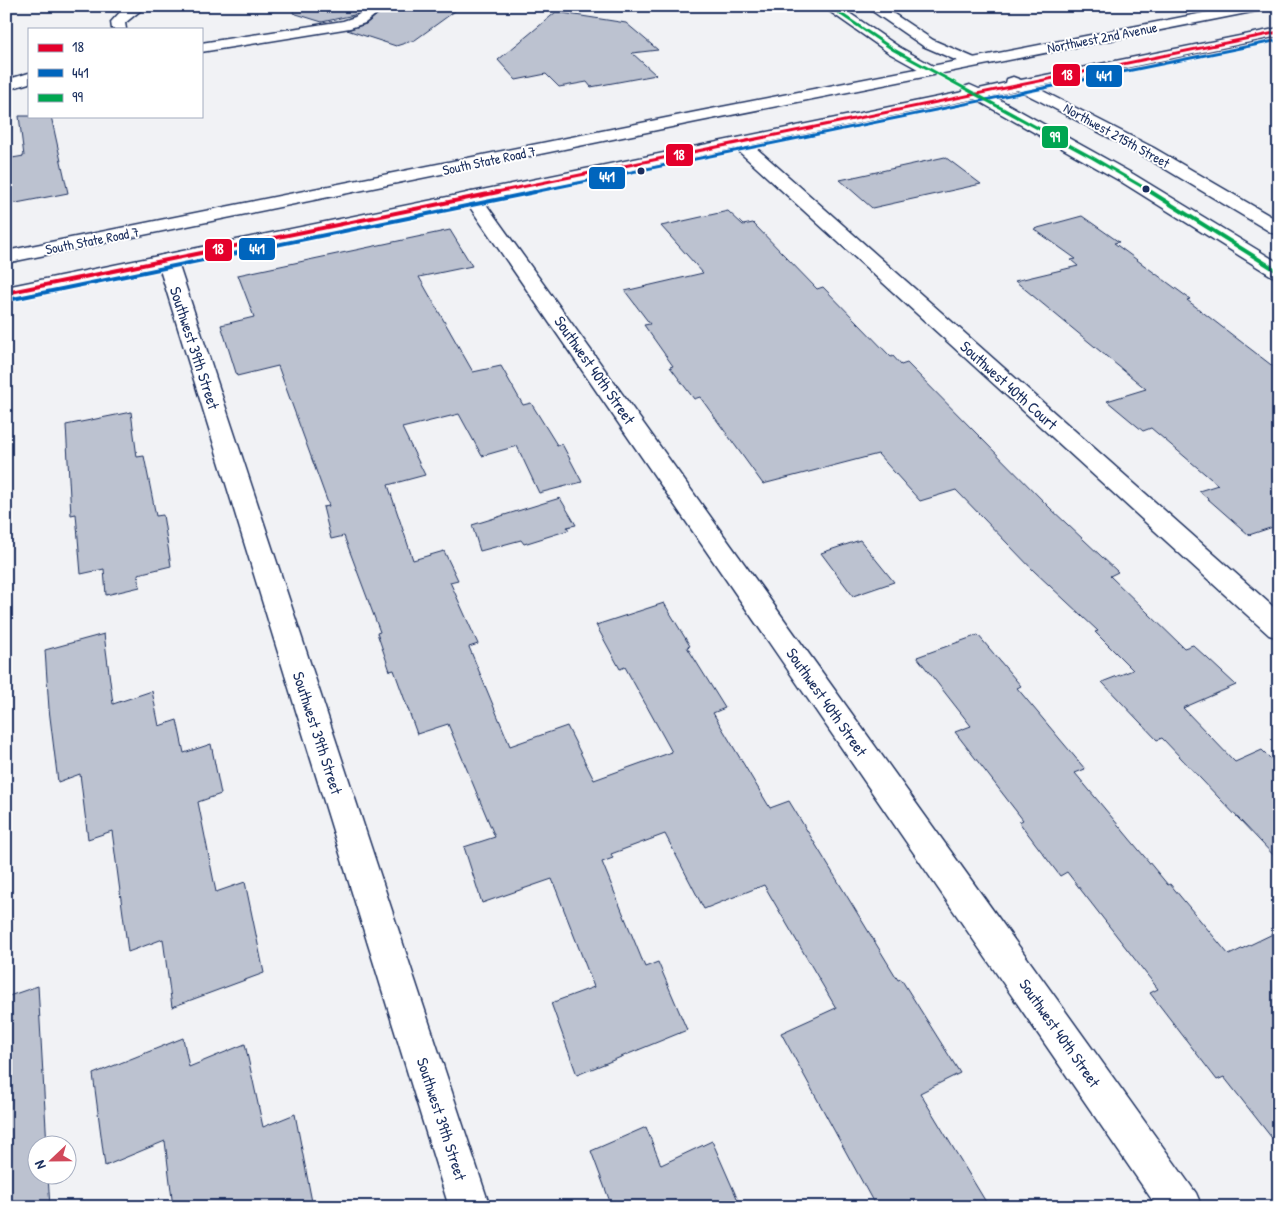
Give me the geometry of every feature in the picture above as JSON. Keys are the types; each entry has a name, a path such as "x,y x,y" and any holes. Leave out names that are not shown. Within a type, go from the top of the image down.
{"main road":[{"path":"118,28 118,22 127,13 139,6"},
{"path":"202,48 345,25 360,20 379,6"},
{"name":"Northwest 215th Street","path":"829,6 894,50 1024,119 1188,214 1279,272"},
{"name":"Northwest 215th Street","path":"872,6 928,43 1060,104 1179,169 1279,229"},
{"name":"Northwest 2nd Avenue","path":"972,62 1262,6"},
{"name":"Northwest 2nd Avenue","path":"1019,84 1279,32"},
{"name":"South State Road 7","path":"6,257 972,62"},
{"path":"6,85 28,78"},
{"name":"South State Road 7","path":"6,293 1019,84"},
{"name":"Southwest 40th Court","path":"740,142 1279,628"},
{"name":"Southwest 40th Street","path":"472,197 1182,1207"},
{"name":"Southwest 39th Street","path":"167,260 470,1207"}],"building":[{"path":"294,6 366,6 354,15 322,22 293,13"},
{"path":"388,6 462,6 415,40 396,46 347,30 366,24"},
{"path":"556,12 626,23 658,50 632,53 656,75 591,87 587,82 559,87 546,74 516,80 498,60"},
{"path":"19,116 51,118 68,193 6,205 6,159 24,156"},
{"path":"945,157 981,184 872,208 840,180"},
{"path":"728,211 743,225 753,223 817,289 823,287 891,357 893,356 901,365 907,363 1050,508 1118,572 1110,576 1184,648 1193,645 1236,685 1183,708 1235,762 1262,750 1279,767 1279,861 1162,738 1157,740 1102,682 1133,670 1095,632 1098,631 1034,571 956,490 920,501 878,454 763,484 700,397 694,399 670,367 673,366 644,325 650,324 625,291 703,273 661,226"},
{"path":"1082,216 1119,242 1114,243 1190,299 1187,300 1279,371 1279,525 1249,535 1199,491 1218,485 1151,428 1143,431 1107,401 1146,389 1015,281 1078,266 1071,260 1076,259 1034,229"},
{"path":"450,230 472,266 419,277 473,372 501,366 523,405 531,403 557,445 562,444 582,482 539,493 517,446 482,456 459,414 402,428 425,475 388,485 413,560 444,551 458,580 450,582 478,644 469,647 510,746 567,726 594,780 672,752 625,667 620,669 596,625 664,603 690,646 687,647 725,708 713,713 770,808 789,801 898,980 901,979 960,1073 920,1093 989,1207 876,1207 781,1033 836,1008 764,885 704,909 665,834 611,854 613,858 602,862 645,967 658,962 687,1030 577,1075 551,1003 594,987 552,879 482,903 464,847 495,837 448,724 417,734 394,670 390,671 377,633 380,632 344,536 331,539 323,507 329,506 278,366 237,376 221,325 254,317 238,275"},
{"path":"131,412 137,457 144,456 156,516 163,515 171,566 138,574 140,587 106,595 104,569 81,574 76,514 71,515 66,425"},
{"path":"560,498 576,525 567,527 569,530 524,544 521,540 480,551 472,525"},
{"path":"860,540 894,582 853,596 821,553"},
{"path":"104,634 113,704 152,691 159,726 177,720 184,753 211,744 221,794 198,802 216,892 245,882 264,973 172,1007 163,939 128,952 112,831 88,839 80,774 58,782 49,709 45,650"},
{"path":"978,635 1021,686 1017,688 1085,769 1075,773 1229,955 1279,931 1279,1147 1224,1077 1217,1080 1150,993 1158,989 1067,872 1060,876 1019,822 1023,820 955,732 971,726 917,657"},
{"path":"38,986 46,1136 28,1136 28,1186 49,1186 50,1207 6,1207 6,997"},
{"path":"183,1038 189,1067 245,1044 263,1127 295,1114 313,1207 173,1207 165,1141 105,1166 93,1074"},
{"path":"646,1127 661,1165 712,1141 741,1207 612,1207 591,1151"}],"transit line":[{"name":"99","path":"829,6 894,50 1093,158 1196,219 1279,272"},
{"name":"18","path":"6,293 1279,32"},
{"name":"441","path":"8,300 1279,40"}]}
